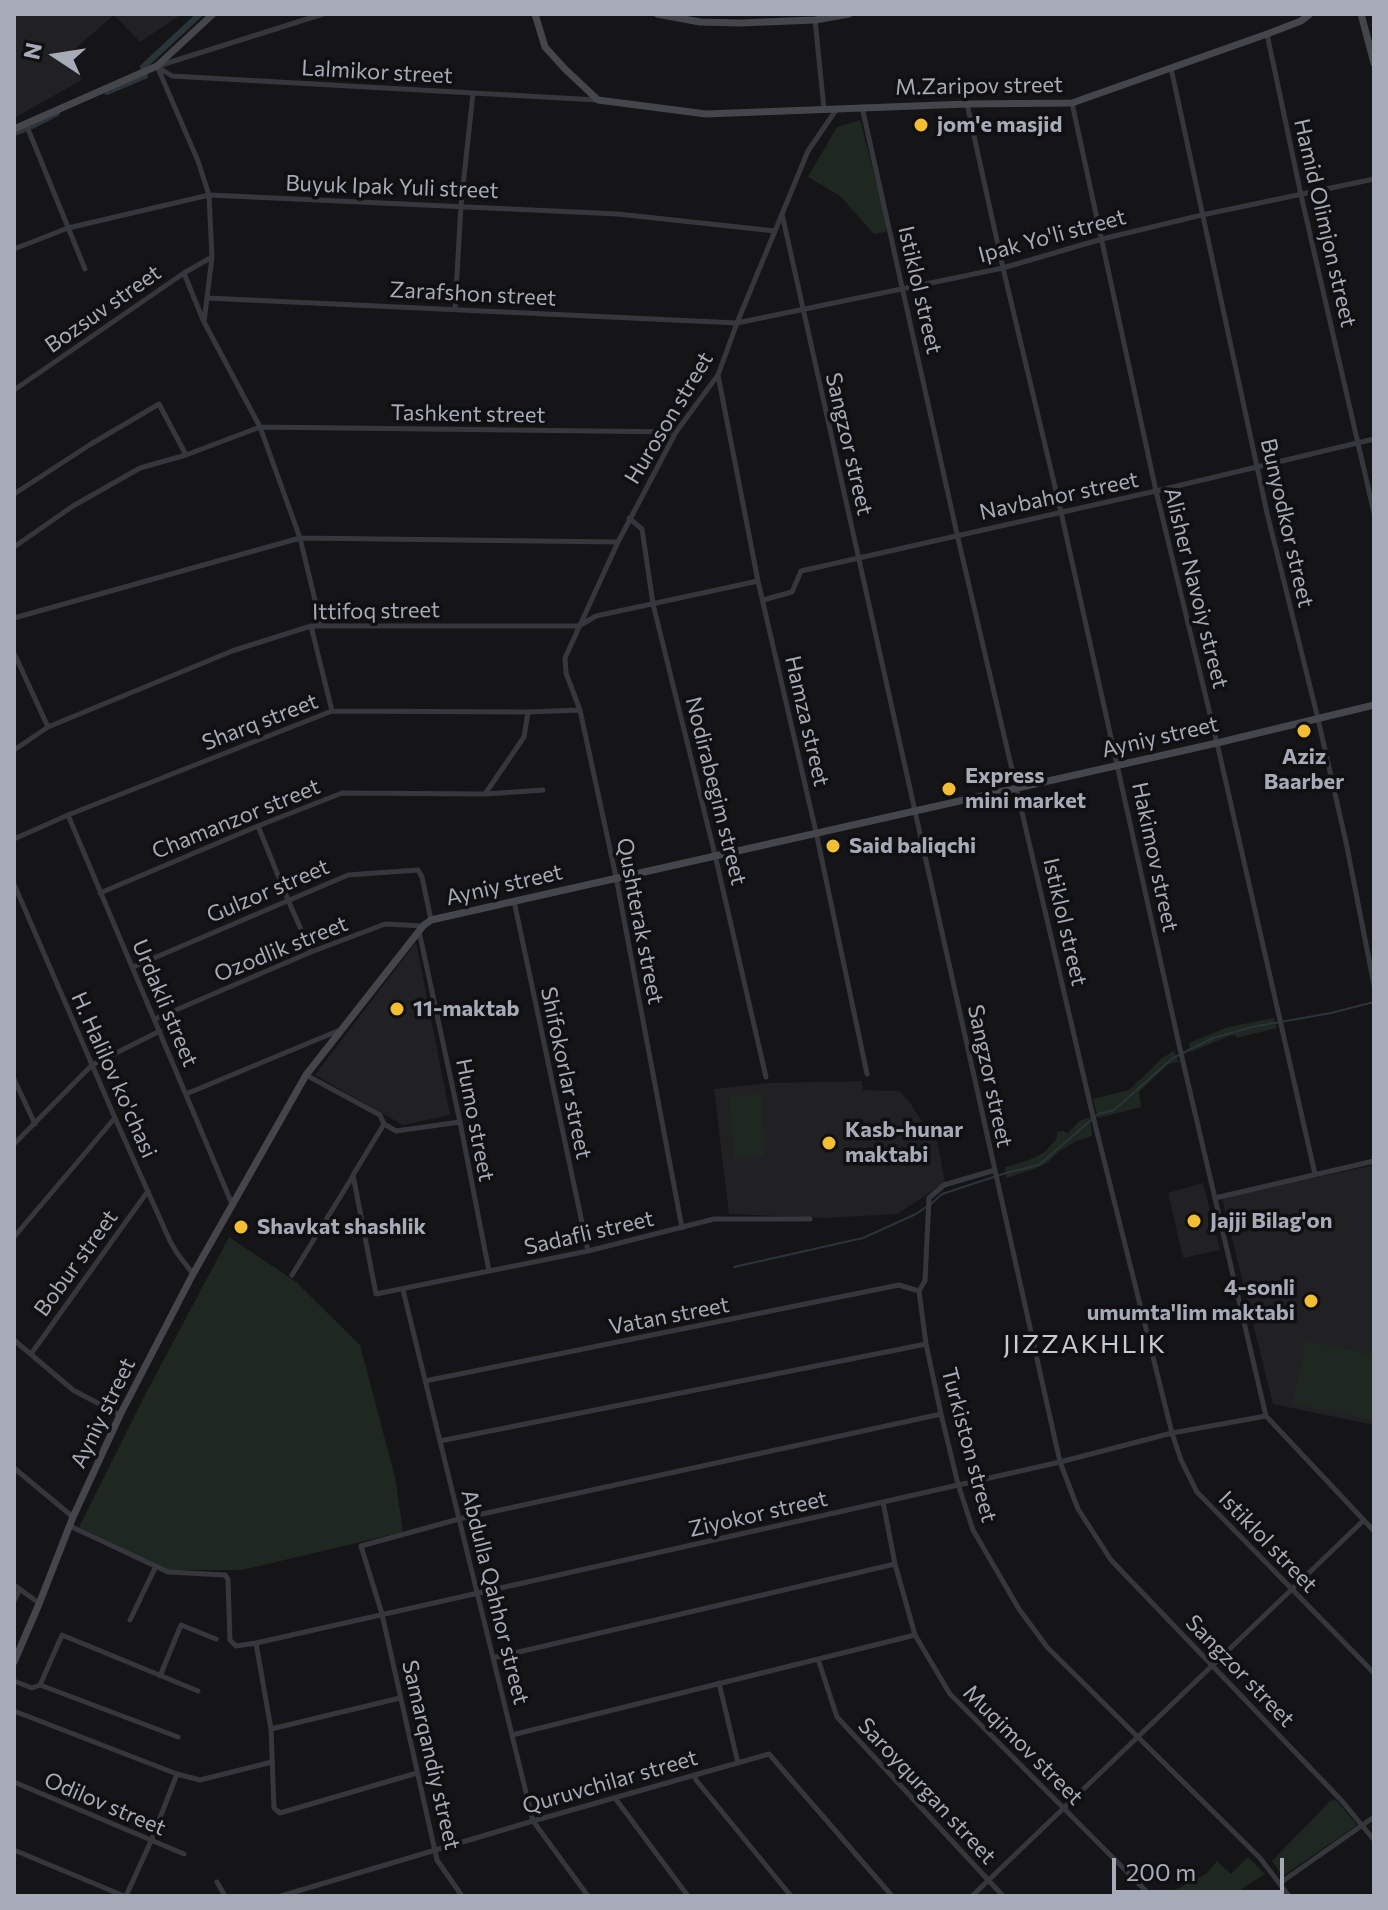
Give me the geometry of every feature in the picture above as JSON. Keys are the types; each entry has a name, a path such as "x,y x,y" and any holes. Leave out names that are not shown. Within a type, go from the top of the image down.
{"street":[{"path":"157,66 213,14"},
{"path":"14,129 157,66 323,14"},
{"path":"535,14 545,47 598,100"},
{"path":"657,14 700,22 849,14"},
{"name":"M.Zaripov street","path":"598,100 706,114 1072,103 1267,34 1301,21 1310,14"},
{"path":"1361,14 1374,63"},
{"path":"815,17 824,110"},
{"name":"Hamid Olimjon street","path":"1267,34 1374,513"},
{"path":"157,66 198,161 209,195 212,257 204,322"},
{"name":"Lalmikor street","path":"157,66 172,76 598,100"},
{"name":"Bunyodkor street","path":"1171,68 1257,467 1346,842 1374,985"},
{"path":"455,309 461,205 473,93"},
{"name":"Alisher Navoiy street","path":"1072,103 1156,491 1315,1174"},
{"name":"Hakimov street","path":"967,104 1266,1416"},
{"name":"Istiklol street","path":"862,107 957,534 1092,1112 1172,1433 1197,1492 1374,1673"},
{"name":"Huroson street","path":"579,626 629,518 676,432 718,375 808,151 836,109"},
{"path":"26,124 85,269"},
{"name":"Ipak Yo'li street","path":"737,323 1003,268 1102,239 1202,215 1374,179"},
{"name":"Buyuk Ipak Yuli street","path":"14,249 68,228 209,195 618,214 775,231"},
{"name":"Sangzor street","path":"782,214 1060,1462 1078,1509 1111,1560 1374,1840"},
{"name":"Bozsuv street","path":"14,390 212,257"},
{"path":"184,273 204,322 260,427 300,538 321,625"},
{"name":"Zarafshon street","path":"207,298 737,323"},
{"name":"Hamza street","path":"718,375 758,581 816,832 867,1074"},
{"path":"14,494 159,404 186,455"},
{"path":"14,547 73,506 140,468 186,455 260,427"},
{"name":"Tashkent street","path":"260,427 676,432"},
{"name":"Navbahor street","path":"763,600 792,592 801,571 1374,439"},
{"name":"Nodirabegim street","path":"629,518 642,529 653,604 766,1077"},
{"path":"14,618 300,538 618,542"},
{"name":"Ittifoq street","path":"14,750 48,727 232,651 311,626 579,626 596,616 758,581"},
{"path":"311,626 332,711"},
{"name":"Qushterak street","path":"579,626 565,658 566,673 580,710 616,877 682,1228"},
{"path":"14,653 48,727"},
{"name":"Ayniy street","path":"14,1662 73,1517 120,1415 193,1274 306,1075 421,927 431,920 1374,705"},
{"name":"Sharq street","path":"14,839 332,711 580,710"},
{"path":"485,794 524,737 528,712"},
{"name":"Chamanzor street","path":"100,893 342,793 485,794 543,790"},
{"name":"Urdakli street","path":"68,815 232,1205"},
{"path":"258,826 311,952"},
{"name":"Gulzor street","path":"133,967 348,875 418,870 431,920"},
{"name":"H. Halilov ko'chasi","path":"14,884 148,1191 177,1253 193,1274"},
{"name":"Shifokorlar street","path":"514,901 588,1251"},
{"name":"Ozodlik street","path":"155,1019 385,924 421,927"},
{"name":"Humo street","path":"421,927 489,1271"},
{"path":"186,1094 343,1029"},
{"path":"14,1144 92,1065 160,1031"},
{"path":"306,1075 380,1115 384,1124 396,1131 460,1122"},
{"path":"14,1079 35,1124"},
{"path":"14,1237 115,1118"},
{"path":"292,1275 384,1124"},
{"path":"1215,1198 1374,1161"},
{"name":"Turkiston street","path":"995,1170 944,1185 929,1198 925,1281 919,1291 926,1344 941,1414 973,1530 1019,1609 1047,1647 1260,1858 1289,1896"},
{"name":"Sadafli street","path":"353,1175 376,1294 588,1251 714,1219 810,1219"},
{"name":"Bobur street","path":"31,1354 148,1191"},
{"name":"Vatan street","path":"425,1381 899,1285 919,1291"},
{"name":"Abdulla Qahhor street","path":"403,1290 533,1821 588,1896"},
{"path":"14,1340 73,1390 120,1415"},
{"path":"440,1441 926,1344"},
{"path":"459,1519 941,1414"},
{"path":"1266,1416 1374,1531"},
{"name":"Ziyokor street","path":"256,1643 1060,1462 1172,1433 1266,1416"},
{"path":"14,1468 73,1517"},
{"name":"Muqimov street","path":"883,1502 895,1564 915,1635 950,1694 1151,1896"},
{"name":"Samarqandiy street","path":"459,1519 361,1546 382,1614 437,1860 462,1896"},
{"path":"972,1896 1364,1520"},
{"path":"70,1526 168,1572 225,1575 228,1579 230,1640 236,1646 256,1643 271,1729 274,1808 280,1813 417,1773"},
{"path":"493,1658 895,1564"},
{"path":"130,1620 156,1566"},
{"path":"14,1585 39,1604"},
{"path":"14,1601 20,1589"},
{"path":"160,1676 181,1625 216,1639"},
{"path":"40,1685 62,1635 198,1691"},
{"path":"512,1735 915,1635"},
{"name":"Saroyqurgan street","path":"818,1659 837,1717 1003,1896"},
{"path":"14,1681 32,1688 40,1685 178,1737"},
{"path":"719,1683 738,1763"},
{"path":"271,1729 400,1698"},
{"path":"14,1711 200,1780 272,1762"},
{"name":"Quruvchilar street","path":"281,1896 769,1754 892,1896"},
{"path":"14,1850 125,1896 177,1774"},
{"path":"694,1775 791,1896"},
{"name":"Odilov street","path":"14,1782 184,1854"},
{"path":"615,1798 688,1896"},
{"path":"1279,1883 1374,1817"},
{"path":"217,1882 225,1896"}],"shaded area":[{"path":"14,14 182,14 140,42 114,15 68,55 82,80 14,118"},
{"path":"860,120 887,223 886,232 874,234 840,196 808,177 837,127"},
{"name":"11-maktab","path":"416,942 450,1115 403,1125 315,1075"},
{"path":"1274,1018 1277,1028 1236,1038 1235,1035 1229,1036 1191,1052 1189,1043 1228,1027"},
{"path":"1174,1051 1179,1062 1168,1064 1139,1092 1141,1107 1098,1118 1093,1099 1129,1090 1162,1058"},
{"name":"Kasb-hunar maktabi","path":"862,1081 863,1090 899,1091 909,1101 931,1136 936,1136 945,1182 898,1214 826,1218 729,1214 714,1089 768,1083"},
{"path":"761,1094 765,1156 734,1158 730,1096"},
{"path":"1090,1117 1092,1136 1076,1141 1047,1163 1006,1178 1005,1167 1045,1152 1057,1138 1057,1132 1068,1133 1079,1121"},
{"name":"4-sonli umumta'lim maktabi","path":"1374,1165 1374,1425 1273,1404 1222,1198"},
{"name":"Jajji Bilag'on","path":"1203,1183 1220,1250 1183,1258 1168,1193"},
{"path":"229,1237 295,1281 360,1345 395,1477 403,1532 242,1570 168,1570 79,1527"},
{"path":"1306,1341 1374,1355 1374,1420 1293,1404"},
{"path":"1336,1800 1357,1825 1283,1876 1272,1861 1330,1801"},
{"path":"1248,1857 1265,1874 1230,1896 1163,1896 1206,1874 1217,1861 1231,1874"}],"waterway":[{"path":"143,67 200,14"},
{"path":"107,92 145,76"},
{"path":"32,126 57,113"},
{"path":"14,133 23,130"},
{"path":"931,1204 942,1194 1039,1165 1098,1114 1114,1110 1173,1058 1213,1038 1374,1002"},
{"path":"734,1267 863,1238 926,1207"}],"place":[{"name":"jom'e masjid","path":"921,125"},
{"name":"Aziz Baarber","path":"1304,731"},
{"name":"Express mini market","path":"949,789"},
{"name":"Said baliqchi","path":"833,846"},
{"name":"11-maktab","path":"397,1009"},
{"name":"Kasb-hunar maktabi","path":"829,1143"},
{"name":"Jajji Bilag'on","path":"1194,1221"},
{"name":"Shavkat shashlik","path":"241,1227"},
{"name":"4-sonli umumta'lim maktabi","path":"1311,1301"}],"district":[{"name":"JIZZAKHLIK","path":"1085,1344"}]}
